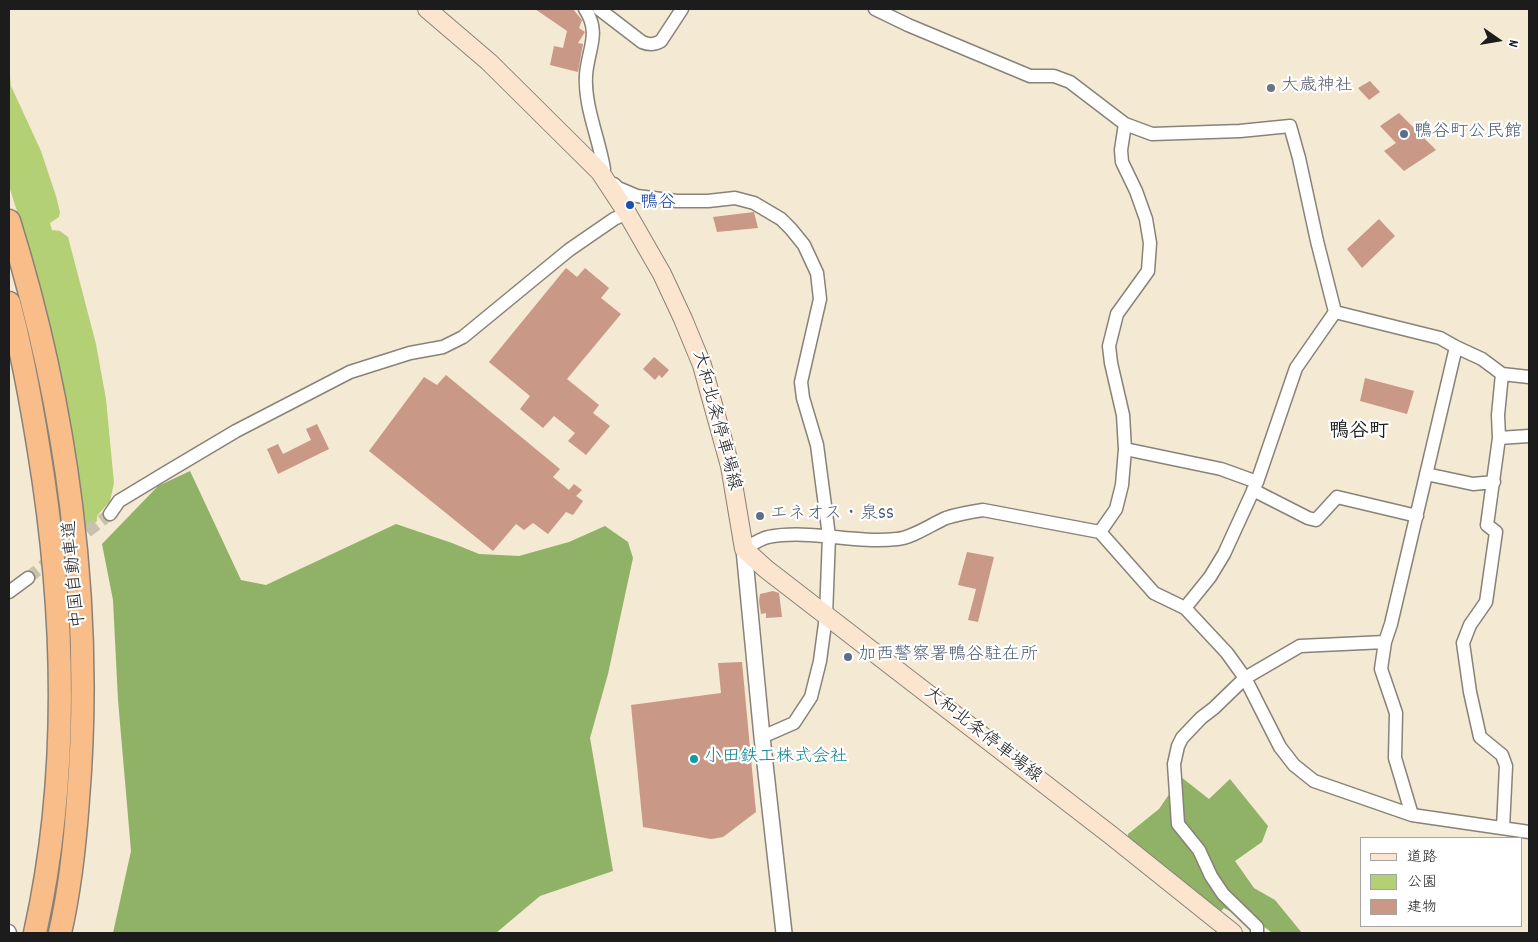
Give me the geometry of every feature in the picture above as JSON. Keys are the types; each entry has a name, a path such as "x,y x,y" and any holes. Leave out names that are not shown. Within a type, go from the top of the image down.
{"highway":[{"name":"中国自動車道","path":"9,221 35,313 54,402 70,493 79,588 83,674 81,762 75,841 60,933"},
{"name":"中国自動車道","path":"9,303 32,404 47,498 57,592 60,673 58,760 51,839 35,933"}],"main road":[{"name":"大和北条停車場線","path":"427,9 489,62 605,179 662,274 684,319 702,365 730,466 744,549 766,569 1112,836 1233,933"}],"street":[{"path":"585,9 592,19 594,29 586,75 587,99 605,179 618,188 637,196 676,201 708,201 735,198 754,203 781,219 804,245 817,273 820,299 801,378 801,390 817,445 829,536 826,616 820,661 811,697 794,723 762,737"},
{"path":"599,9 642,42 656,44 661,41 682,9"},
{"path":"875,9 908,25 1030,76 1054,76 1070,82 1125,124 1152,134 1240,131 1290,126 1335,312 1296,368 1255,486 1224,554 1210,577 1185,608"},
{"path":"1100,532 1116,509 1122,485 1125,450 1123,415 1110,363 1109,346 1117,314 1148,271 1150,243 1146,219 1136,191 1122,162 1121,150 1125,124"},
{"path":"110,514 120,501 236,431 350,372 410,353 443,347 463,337 569,250 614,219 626,213"},
{"path":"1335,312 1440,338 1482,359 1502,374 1529,377"},
{"path":"1412,815 1395,758 1396,713 1381,669 1385,642 1392,624 1456,347"},
{"path":"1502,374 1498,415 1499,438 1487,525 1496,532 1486,602 1470,625 1463,643 1470,692 1480,737 1502,756 1506,766 1503,828"},
{"path":"1499,438 1529,436"},
{"path":"1125,450 1221,469 1255,486 1308,518 1316,520 1337,497 1417,516"},
{"path":"1426,474 1473,484 1494,482"},
{"path":"784,933 762,737 744,549 766,538 798,534 869,541 900,539 947,518 965,512 983,510 1100,532 1154,593 1185,608 1227,652 1245,678 1280,747 1294,765 1314,781 1412,815 1529,832"},
{"path":"9,592 28,578"},
{"path":"1258,933 1257,927 1218,888 1199,850 1178,824 1174,764 1178,746 1182,738 1201,718 1245,678 1300,646 1385,642"}],"green space":[{"path":"9,68 11,86 41,151 56,196 60,212 59,217 50,223 52,230 60,231 68,237 96,344 106,399 114,483 110,501 97,516 97,521 85,531 67,409 28,246 9,186"},
{"path":"190,471 241,580 266,585 396,524 479,554 519,556 569,542 605,526 628,542 633,558 608,674 590,738 613,871 540,896 496,933 113,933 131,851 118,700 113,600 102,544 158,486"},
{"path":"1181,777 1209,799 1230,779 1268,826 1262,842 1235,861 1254,888 1275,900 1302,933 1272,933 1255,922 1224,908 1218,914 1128,842 1128,834 1159,809"}],"building":[{"path":"535,9 573,9 582,20 579,28 585,32 578,43 583,44 578,72 550,65 554,46 563,48 567,31"},
{"path":"1370,81 1380,92 1369,100 1358,88"},
{"name":"鴨谷町公民館","path":"1399,113 1436,150 1404,171 1384,151 1396,143 1380,126"},
{"path":"754,212 758,228 717,232 713,217"},
{"path":"1379,219 1395,236 1362,268 1347,249"},
{"path":"566,268 577,277 585,268 609,288 601,298 621,314 567,379 599,405 593,413 610,426 586,455 568,441 575,433 554,416 543,428 520,409 530,396 489,362"},
{"path":"654,357 669,370 662,378 659,375 655,380 643,369"},
{"path":"446,375 560,469 553,477 569,490 574,484 582,490 576,496 583,501 573,515 566,512 548,534 533,523 524,530 516,524 493,551 369,451 424,377 437,385"},
{"path":"1365,378 1414,391 1407,414 1360,401"},
{"path":"317,424 329,449 278,474 267,449 278,444 283,454 311,440 306,429"},
{"path":"967,552 994,557 978,622 968,620 976,589 958,585"},
{"path":"773,591 779,593 782,617 766,618 766,613 761,614 760,594"},
{"name":"小田鉄工株式会社","path":"742,662 756,812 723,837 711,839 643,827 631,705 721,693 718,663"}],"tunnel":[{"path":"73,543 110,514"},
{"path":"28,578 55,556"}],"place":[{"name":"大歳神社","path":"1271,88"},
{"name":"鴨谷町公民館","path":"1404,134"},
{"name":"鴨谷","path":"630,205"},
{"name":"エネオス・泉SS","path":"760,516"},
{"name":"加西警察署鴨谷駐在所","path":"848,657"},
{"name":"小田鉄工株式会社","path":"694,759"}],"district":[{"name":"鴨谷町","path":"1359,433"}]}
